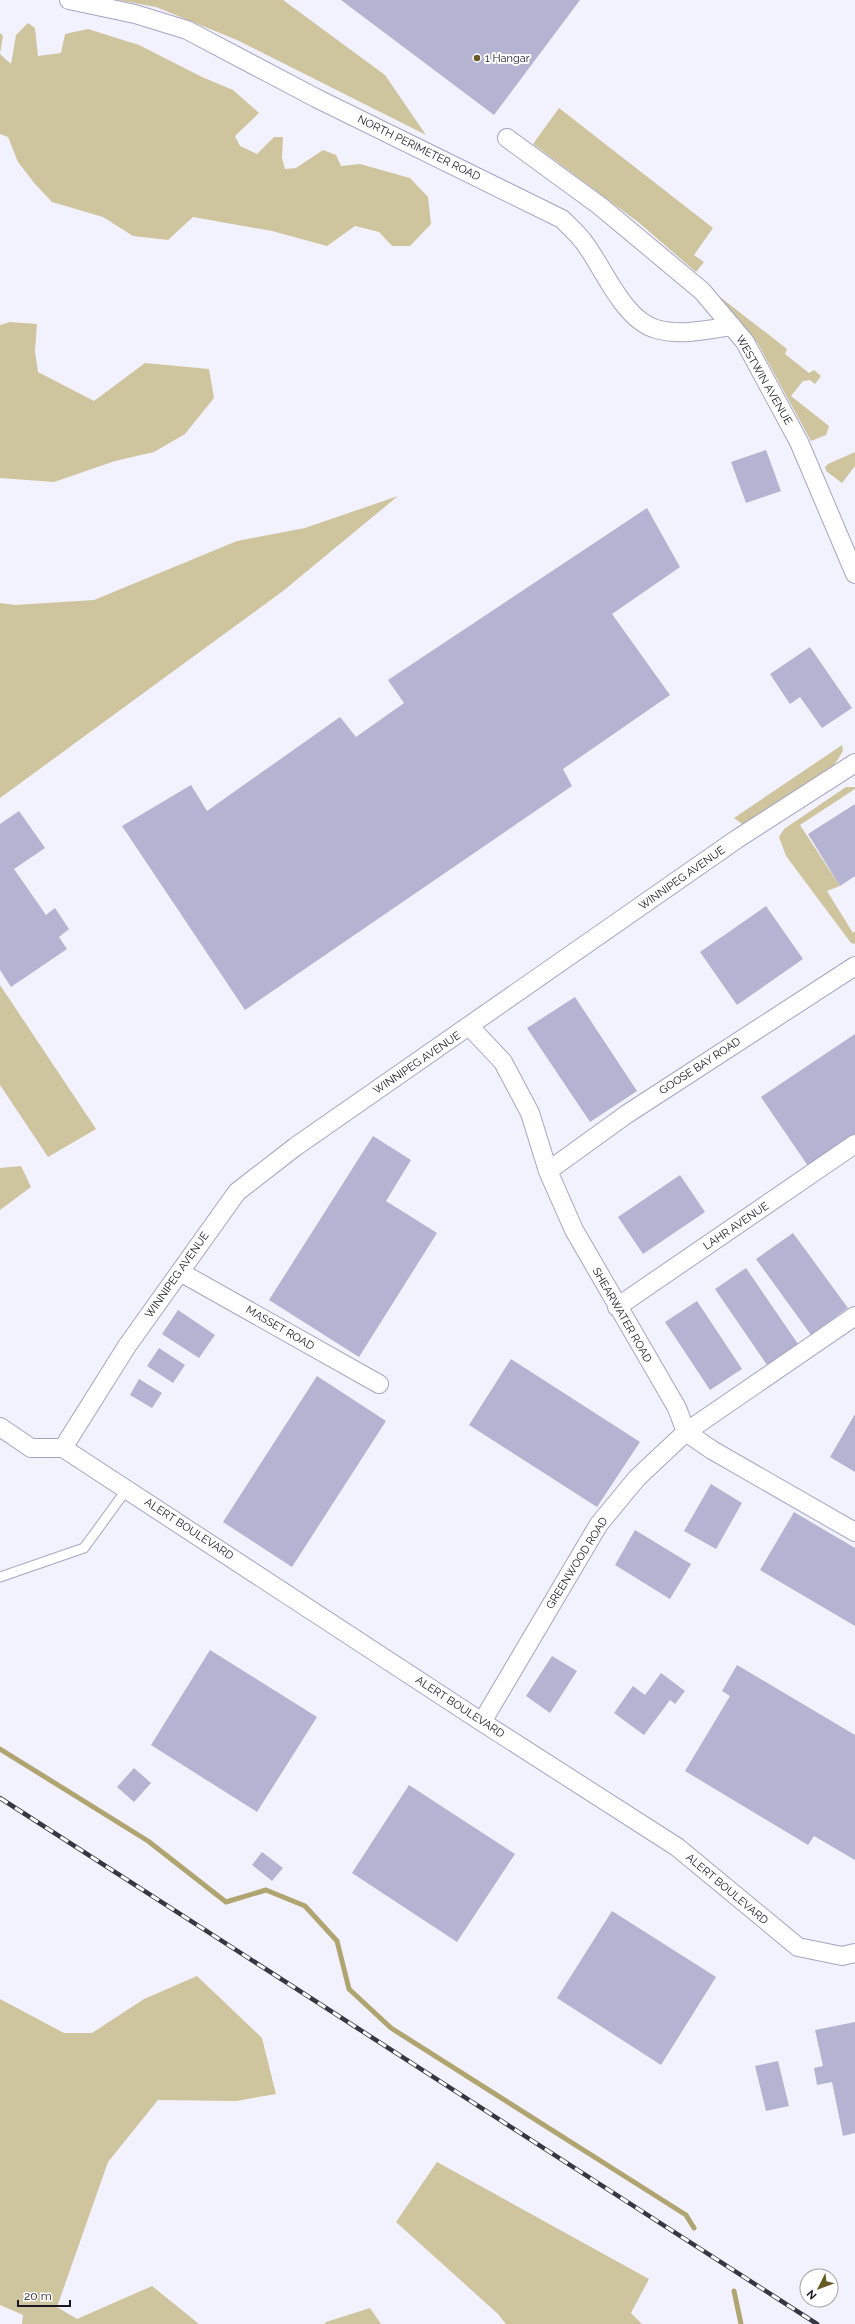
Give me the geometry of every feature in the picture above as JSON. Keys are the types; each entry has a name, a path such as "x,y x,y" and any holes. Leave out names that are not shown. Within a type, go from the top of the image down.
{"street":[{"name":"NORTH PERIMETER ROAD","path":"69,0 135,14 187,30 316,98 562,219 584,241 619,297 636,317 655,329 676,333 732,326"},
{"name":"WESTWIN AVENUE","path":"507,138 642,240 702,291 745,342 799,442 855,574"},
{"name":"WINNIPEG AVENUE","path":"63,1448 127,1346 237,1192 295,1147 470,1027 737,839 855,763"},
{"name":"GOOSE BAY ROAD","path":"548,1171 627,1114 855,966"},
{"name":"SHEARWATER ROAD","path":"470,1027 506,1068 530,1113 548,1171 574,1230 617,1307 677,1408 686,1432"},
{"name":"LAHR AVENUE","path":"617,1307 855,1144"},
{"name":"MASSET ROAD","path":"180,1272 379,1384"},
{"name":"GREENWOOD ROAD","path":"482,1722 599,1524 637,1478 686,1432 855,1316"},
{"path":"0,1427 32,1448 63,1448"},
{"path":"686,1432 712,1450 855,1532"},
{"name":"ALERT BOULEVARD","path":"63,1448 482,1722 677,1847 798,1947 842,1956 855,1953"}],"lane":[{"path":"0,1577 84,1548 127,1489"}],"shaded area":[{"path":"117,0 283,0 385,75 426,135 237,40 156,7"},
{"path":"28,23 35,28 38,56 61,53 65,34 88,29 139,45 202,77 233,90 259,113 235,136 240,146 257,154 274,137 283,137 282,158 285,169 296,168 323,150 336,155 341,166 360,164 410,178 428,197 431,224 410,246 392,246 379,232 355,226 327,246 272,231 193,217 168,240 133,236 103,217 52,202 35,184 18,162 8,137 0,134 0,54 11,64 16,35"},
{"path":"0,33 3,36 0,54"},
{"path":"559,108 713,228 694,255 704,262 696,272 638,222 533,144"},
{"path":"720,297 787,349 785,354 809,373 814,370 821,376 815,384 810,380 803,381 791,396 829,426 826,435 811,441 757,342 718,299"},
{"path":"10,322 37,324 35,351 38,372 94,401 145,363 209,369 214,398 185,434 154,452 115,461 54,482 0,478 0,325"},
{"path":"855,452 855,466 842,483 826,471 825,467 828,464"},
{"path":"398,496 283,591 0,798 0,603 15,605 94,600 237,541 305,528"},
{"path":"842,745 843,751 834,764 826,773 803,790 751,821 742,824 734,818"},
{"path":"846,787 855,787 855,789 800,825 840,886 827,891 853,933 855,931 855,944 851,943 786,856 779,837 784,829"},
{"path":"0,985 96,1129 48,1157 0,1085"},
{"path":"21,1166 31,1187 0,1210 0,1168"},
{"path":"197,1976 262,2038 276,2094 236,2101 158,2100 108,2162 57,2307 77,2319 152,2286 199,2324 22,2324 23,2315 0,2305 0,1999 64,2033 92,2033 144,1999"},
{"path":"437,2162 649,2279 631,2313 642,2324 506,2324 498,2314 396,2222"},
{"path":"370,2308 381,2324 324,2324 326,2322"}],"building":[{"name":"1 Hangar","path":"341,0 580,0 494,115"},
{"path":"766,450 781,491 746,503 731,462"},
{"path":"647,508 680,567 612,614 670,695 563,769 572,786 245,1010 122,826 191,785 207,811 340,717 356,737 404,703 388,680"},
{"path":"810,647 852,708 822,728 800,697 790,704 770,674"},
{"path":"855,804 855,876 840,886 808,834"},
{"path":"19,811 45,848 14,869 46,915 55,908 69,929 59,937 67,949 11,987 0,970 0,824"},
{"path":"766,906 803,959 737,1005 700,952"},
{"path":"575,997 637,1091 590,1122 527,1028"},
{"path":"855,1034 855,1134 808,1166 761,1097"},
{"path":"373,1136 411,1160 386,1201 437,1233 359,1357 269,1300"},
{"path":"680,1175 705,1212 643,1254 618,1217"},
{"path":"793,1233 848,1308 811,1335 756,1259"},
{"path":"746,1268 798,1344 767,1365 715,1289"},
{"path":"697,1301 742,1369 710,1390 665,1322"},
{"path":"178,1310 215,1335 199,1358 162,1334"},
{"path":"159,1348 185,1365 173,1383 147,1366"},
{"path":"511,1359 640,1442 597,1507 469,1425"},
{"path":"317,1376 386,1421 292,1567 223,1522"},
{"path":"139,1379 162,1393 152,1408 130,1395"},
{"path":"855,1414 855,1472 830,1457"},
{"path":"711,1484 742,1503 716,1549 684,1531"},
{"path":"794,1512 855,1548 855,1626 760,1570"},
{"path":"635,1530 691,1564 670,1599 615,1565"},
{"path":"210,1650 317,1717 257,1812 151,1745"},
{"path":"552,1656 577,1671 550,1713 526,1696"},
{"path":"737,1665 855,1735 855,1860 814,1836 808,1845 685,1771 730,1696 722,1691"},
{"path":"661,1673 685,1691 675,1704 670,1700 644,1735 614,1713 633,1686 645,1695"},
{"path":"134,1768 151,1783 134,1802 117,1787"},
{"path":"409,1785 515,1854 457,1942 352,1873"},
{"path":"262,1852 283,1868 272,1881 252,1865"},
{"path":"612,1911 716,1977 661,2065 557,1998"},
{"path":"855,2022 855,2133 843,2136 832,2082 817,2085 814,2068 823,2066 815,2030"},
{"path":"778,2061 789,2106 766,2111 755,2066"}],"waterway":[{"path":"0,1749 148,1841 226,1902 266,1890 305,1906 337,1941 349,1989 391,2028 686,2215 694,2228"},
{"path":"734,2291 741,2324"}],"railway":[{"path":"0,1798 817,2324"}],"place":[{"name":"1 Hangar","path":"477,58"}]}
